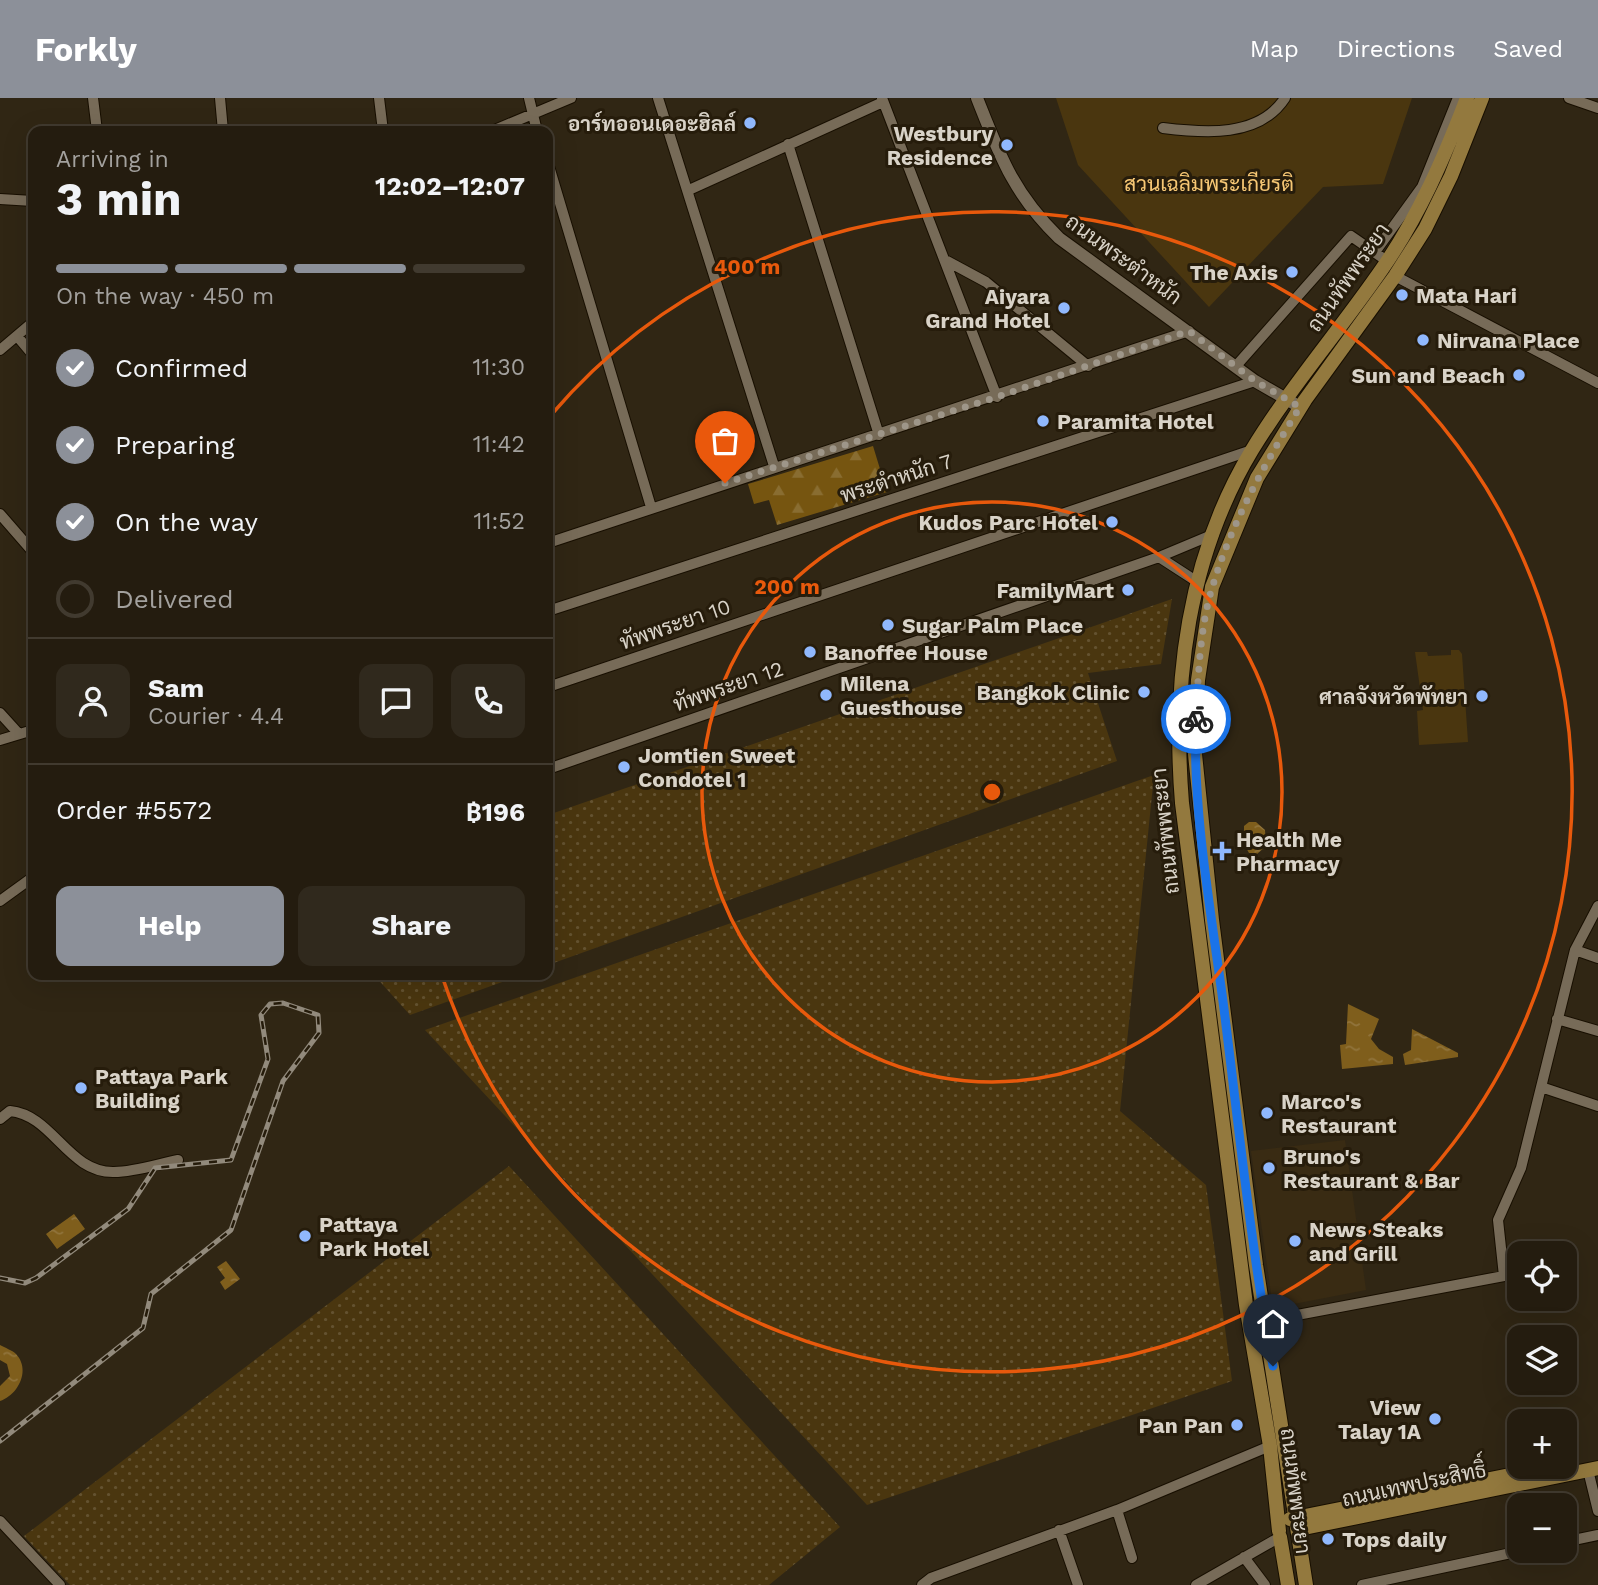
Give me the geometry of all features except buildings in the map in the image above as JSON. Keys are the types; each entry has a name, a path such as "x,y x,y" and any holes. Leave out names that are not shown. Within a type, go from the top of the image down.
{"main road":[{"name":"ถนนทัพพระยา","path":"1306,1585 1265,1321 1212,920 1195,754 1198,680 1212,587 1257,478 1300,407 1395,276 1425,229 1451,176 1482,98"},
{"name":"ถนนทัพพระยา","path":"1288,1585 1270,1446 1246,1306 1196,922 1178,754 1183,660 1196,581 1213,534 1252,450 1438,170 1466,100"},
{"path":"1577,1462 1598,1458"},
{"name":"ถนนเทพประสิทธิ์","path":"1298,1523 1593,1469"},
{"name":"ถนนเทพประสิทธิ์","path":"1279,1529 1507,1477"}],"street":[{"path":"93,98 96,126"},
{"path":"220,98 223,126"},
{"path":"379,98 382,126"},
{"path":"530,98 535,126"},
{"path":"506,126 571,98"},
{"path":"658,98 774,466"},
{"name":"ถนนพระตำหนัก","path":"977,98 1008,176 1033,212 1072,248 1255,381 1300,407"},
{"path":"1163,128 1212,134 1256,122 1285,98"},
{"path":"1569,98 1598,108"},
{"path":"689,190 883,100 997,397"},
{"path":"788,144 879,435"},
{"path":"553,193 651,507"},
{"path":"0,198 28,201"},
{"path":"1236,366 1351,236 1381,257"},
{"path":"947,261 986,282 1088,366"},
{"path":"1395,276 1597,381"},
{"path":"0,350 28,327"},
{"path":"553,541 774,466 997,397 1189,331"},
{"path":"17,336 28,349"},
{"name":"พระตำหนัก 7","path":"553,609 1255,381"},
{"name":"ทัพพระยา 10","path":"553,685 1252,450"},
{"path":"1241,472 1248,472 1257,478"},
{"path":"0,514 28,546"},
{"name":"ทัพพระยา 12","path":"553,767 1159,557 1213,534"},
{"path":"1159,557 1196,581"},
{"path":"1183,660 1201,662"},
{"path":"1181,679 1198,680"},
{"path":"0,713 19,734"},
{"path":"0,740 28,731"},
{"path":"0,901 28,881"},
{"path":"1265,1321 1504,1276 1498,1220 1521,1168 1575,950 1598,906"},
{"path":"1196,922 1212,920"},
{"path":"1575,950 1598,958"},
{"path":"1557,1019 1598,1031"},
{"path":"1541,1087 1598,1106"},
{"path":"0,1119 10,1111 24,1112 40,1123 78,1161 113,1172 178,1160"},
{"path":"922,1585 932,1578 1117,1510 1270,1446"},
{"path":"1593,1469 1598,1511"},
{"path":"1117,1510 1132,1558"},
{"path":"0,1521 60,1585"},
{"path":"1196,1585 1244,1557 1279,1529"},
{"path":"1059,1530 1078,1585"},
{"path":"1577,1539 1598,1535"},
{"path":"1362,1585 1507,1554"},
{"path":"1244,1557 1265,1585"}],"shaded area":[{"path":"1345,1140 1366,1290 1273,1308 1251,1151"}],"green space":[{"name":"สวนเฉลิมพระเกียรติ","path":"1056,98 1412,98 1383,184 1323,187 1209,307 1078,165"},
{"path":"873,446 887,492 777,525 769,500 754,504 748,484"},
{"path":"1172,599 1161,664 1088,673 1117,761 553,963 553,813"},
{"path":"1451,650 1459,650 1462,654 1468,742 1419,745 1417,711 1423,710 1415,652 1427,652 1428,656 1451,655"},
{"path":"1154,775 1120,1111 1206,1185 1232,1381 867,1505 425,1030"},
{"path":"378,980 508,980 410,1015"},
{"path":"509,1166 840,1527 769,1585 70,1585 24,1536"}],"water":[{"path":"1249,822 1256,822 1265,830 1266,846 1257,854 1249,853 1244,844 1244,826"},
{"path":"1348,1004 1379,1019 1371,1039 1379,1049 1393,1057 1393,1064 1342,1069 1340,1045 1346,1044"},
{"path":"1412,1029 1458,1053 1458,1057 1405,1065 1403,1054 1411,1050"},
{"path":"74,1214 85,1229 57,1249 46,1234"},
{"path":"226,1261 240,1279 225,1290 220,1282 225,1278 217,1267"},
{"path":"0,1345 16,1354 20,1360 22,1374 17,1388 0,1401 0,1386 10,1376 7,1364 0,1360"}],"railway":[{"path":"0,1278 25,1283 36,1278 128,1209 155,1168 231,1160 268,1059 261,1015 270,1004 283,1003 318,1015 319,1033 283,1081 231,1230 151,1294 143,1328 0,1441"}],"way so far":[{"path":"725,483 997,397 1189,331 1255,381 1300,407 1257,478 1212,587 1198,680 1196,719"}],"place":[{"name":"อาร์ทออนเดอะฮิลล์","path":"750,123"},
{"name":"Westbury Residence","path":"1007,145"},
{"name":"The Axis","path":"1292,272"},
{"name":"Mata Hari","path":"1402,295"},
{"name":"Aiyara Grand Hotel","path":"1064,308"},
{"name":"Nirvana Place","path":"1423,340"},
{"name":"Sun and Beach","path":"1519,375"},
{"name":"Paramita Hotel","path":"1043,421"},
{"name":"Kudos Parc Hotel","path":"1112,522"},
{"name":"FamilyMart","path":"1128,590"},
{"name":"Sugar Palm Place","path":"888,625"},
{"name":"Banoffee House","path":"810,652"},
{"name":"Bangkok Clinic","path":"1144,692"},
{"name":"Milena Guesthouse","path":"826,695"},
{"name":"ศาลจังหวัดพัทยา","path":"1482,696"},
{"name":"Jomtien Sweet Condotel 1","path":"624,767"},
{"name":"Health Me Pharmacy","path":"1222,851"},
{"name":"Pattaya Park Building","path":"81,1088"},
{"name":"Marco's Restaurant","path":"1267,1113"},
{"name":"Bruno's Restaurant & Bar","path":"1269,1168"},
{"name":"Pattaya Park Hotel","path":"305,1236"},
{"name":"News Steaks and Grill","path":"1295,1241"},
{"name":"View Talay 1A","path":"1435,1419"},
{"name":"Pan Pan","path":"1237,1425"},
{"name":"Tops daily","path":"1328,1539"}],"route":[{"path":"1196,719 1196,768 1212,920 1256,1265 1273,1366"}]}
